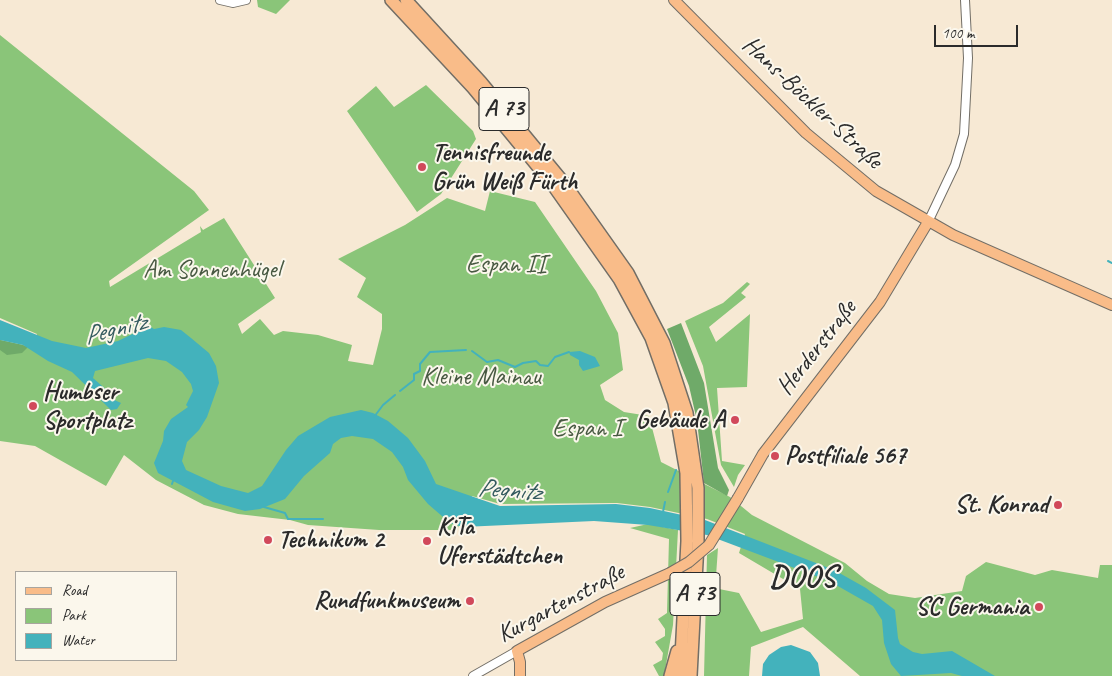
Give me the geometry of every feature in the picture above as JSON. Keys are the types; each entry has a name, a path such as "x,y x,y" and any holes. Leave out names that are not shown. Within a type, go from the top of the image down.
{"highway":[{"name":"A 73","path":"391,0 473,88 521,145 577,216 619,279 650,338 669,386 692,487"},
{"name":"A 73","path":"406,0 481,82 534,145 595,224 628,273 658,331 679,384 691,436 693,676"},
{"name":"A 73","path":"680,676 683,625 692,542"},
{"path":"670,676 683,625"}],"main road":[{"name":"Hans-Böckler-Straße","path":"674,0 822,148 876,190 928,222 986,250 1112,305"},
{"name":"Herderstraße","path":"670,573 689,562 709,545 763,454 880,302 928,222"},
{"name":"Kurgartenstraße","path":"517,651 605,602 670,573"},
{"path":"517,651 520,662 520,676"}],"street":[{"path":"220,0 233,3 245,0"},
{"path":"928,222 956,166 964,134 968,58 965,0"},
{"name":"Kurgartenstraße","path":"472,676 517,651"}],"green space":[{"path":"257,0 290,0 276,14 258,7"},
{"path":"0,35 194,191 209,210 109,281 110,287 201,232 200,226 203,230 224,218 275,298 238,324 242,334 260,319 274,335 283,331 318,335 352,345 348,361 373,365 382,329 382,314 357,297 366,278 338,259 405,225 447,198 485,211 490,191 535,202 596,291 618,333 623,370 600,385 605,400 624,412 649,416 661,462 730,497 752,515 845,563 867,581 889,594 915,598 962,591 966,576 986,562 1035,575 1052,570 1098,578 1100,565 1112,565 1112,676 860,676 803,627 751,647 749,676 704,676 707,555 718,548 716,576 719,589 739,593 761,632 803,619 800,589 739,553 745,534 707,519 650,507 617,503 500,504 472,496 457,530 379,530 308,525 290,520 238,514 204,505 156,480 124,455 106,486 35,446 0,441 0,340 23,345 33,350 37,334 0,318"},
{"name":"Tennisfreunde Grün Weiß Fürth","path":"426,85 473,131 476,139 441,194 417,212 347,111 376,86 394,107"},
{"path":"747,282 750,284 741,293 746,297 709,327 716,342 750,314 747,387 717,388 722,461 745,465 738,475 734,487 721,465 703,366 685,321 723,303"},
{"path":"681,323 704,383 718,468 729,490 727,496 704,483 697,421 689,386 667,329"},
{"path":"0,340 28,347 22,353 7,355 0,350"},
{"path":"648,524 678,530 673,625 664,676 659,676 653,665 662,660 663,653 655,642 665,636 665,629 658,619 667,613 669,539 630,528"}],"water":[{"path":"0,320 52,341 86,348 118,341 149,326 154,329 164,327 181,330 209,353 216,366 219,383 207,417 199,430 187,442 182,461 186,470 221,486 248,493 262,486 286,450 298,436 330,417 361,410 373,413 388,421 408,438 425,461 436,484 500,506 616,504 650,508 705,520 834,570 866,588 895,610 900,644 913,652 922,654 952,651 995,676 962,676 951,673 901,676 891,664 884,643 882,620 873,606 829,581 707,535 648,525 594,521 463,527 450,523 428,504 408,480 403,467 392,452 373,439 352,436 341,438 333,444 330,453 304,476 285,499 260,509 245,511 213,502 158,473 154,463 163,441 164,431 171,419 188,407 186,405 193,391 191,384 182,372 166,361 148,358 95,371 93,378 109,392 108,397 121,403 117,409 111,410 72,372 48,361 23,345 0,340"},
{"path":"580,351 595,357 600,366 583,371 579,365 579,360 570,355 569,352"},
{"path":"791,645 810,652 818,663 820,676 762,676 763,664 769,655 781,647"}],"waterway":[{"path":"1108,261 1112,263"},
{"path":"400,391 414,380 414,374 420,371 420,364 430,352 466,350"},
{"path":"472,351 487,362 498,360 515,367 523,363 536,361 540,365 548,366 555,357 569,352"},
{"path":"374,417 383,405 395,395"},
{"path":"668,492 676,470"},
{"path":"663,512 665,502"},
{"path":"264,507 285,513 288,519 323,519"}],"place":[{"name":"Tennisfreunde Grün Weiß Fürth","path":"422,167"},
{"name":"Humbser Sportplatz","path":"33,406"},
{"name":"Gebäude A","path":"735,420"},
{"name":"Postfiliale 567","path":"775,456"},
{"name":"St. Konrad","path":"1058,505"},
{"name":"Technikum 2","path":"268,540"},
{"name":"KiTa Uferstädtchen","path":"427,541"},
{"name":"Rundfunkmuseum","path":"470,601"},
{"name":"SC Germania","path":"1039,607"}],"district":[{"name":"DOOS","path":"803,578"}],"park label":[{"name":"Espan II","path":"506,265"},
{"name":"Am Sonnenhügel","path":"212,270"},
{"name":"Kleine Mainau","path":"481,377"},
{"name":"Espan I","path":"587,429"}],"water label":[{"name":"Pegnitz","path":"115,330"},
{"name":"Pegnitz","path":"509,491"}]}
